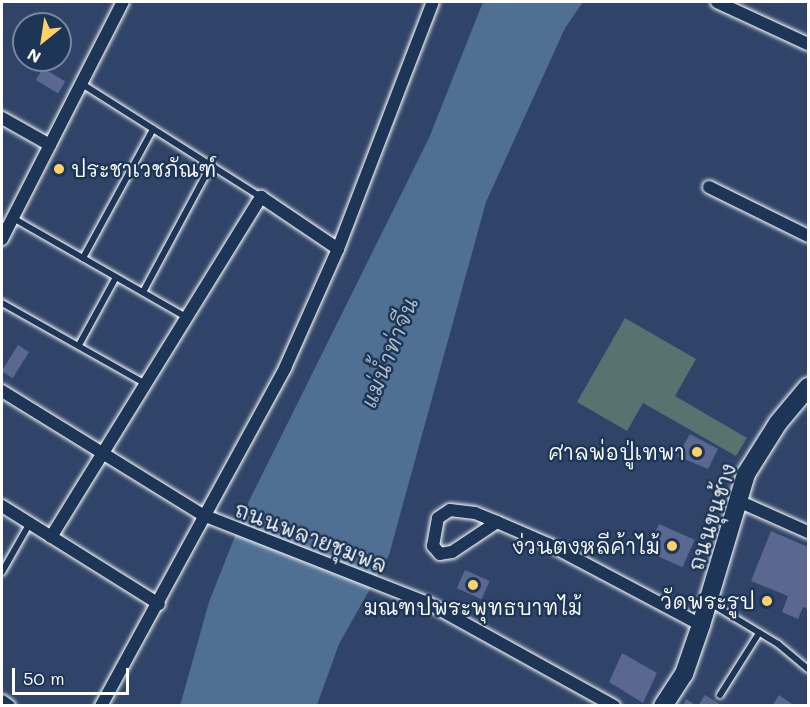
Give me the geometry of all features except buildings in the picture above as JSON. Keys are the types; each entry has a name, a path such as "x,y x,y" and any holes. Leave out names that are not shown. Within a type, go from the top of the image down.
{"main road":[{"name":"ถนนขุนช้าง","path":"663,705 684,674 746,474 778,423 808,387"}],"street":[{"path":"2,239 7,214 50,145 123,2"},
{"path":"101,705 207,517 285,368 338,249 433,2"},
{"path":"717,2 808,44"},
{"path":"2,118 50,145"},
{"path":"709,188 808,236"},
{"path":"51,537 261,197 338,249"},
{"name":"ถนนพลายชุมพล","path":"2,391 207,517 428,603 614,705"},
{"path":"736,501 808,532"},
{"path":"2,506 159,604"},
{"path":"497,522 452,552 440,554 433,546 438,518 450,510 475,513 497,522 548,544 701,625"},
{"path":"2,701 9,705"}],"lane":[{"path":"82,84 261,197"},
{"path":"83,258 153,129"},
{"path":"143,292 211,165"},
{"path":"7,214 187,318"},
{"path":"79,345 116,277"},
{"path":"2,303 147,384"},
{"path":"2,572 30,523"},
{"path":"708,602 759,633 808,669"},
{"path":"720,695 759,633"}],"green space":[{"path":"625,318 696,359 675,396 747,438 736,456 643,403 627,431 577,402"}],"water":[{"name":"แม่น้ำท่าจีน","path":"483,2 583,2 565,28 486,202 389,555 339,644 317,705 180,706 209,602 249,501 429,138"}],"place":[{"name":"ประชาเวชภัณฑ์","path":"59,169"},
{"name":"ศาลพ่อปู่เทพา","path":"697,452"},
{"name":"ง่วนตงหลีค้าไม้","path":"672,546"},
{"name":"มณฑปพระพุทธบาทไม้","path":"473,585"},
{"name":"วัดพระรูป","path":"767,601"}]}
